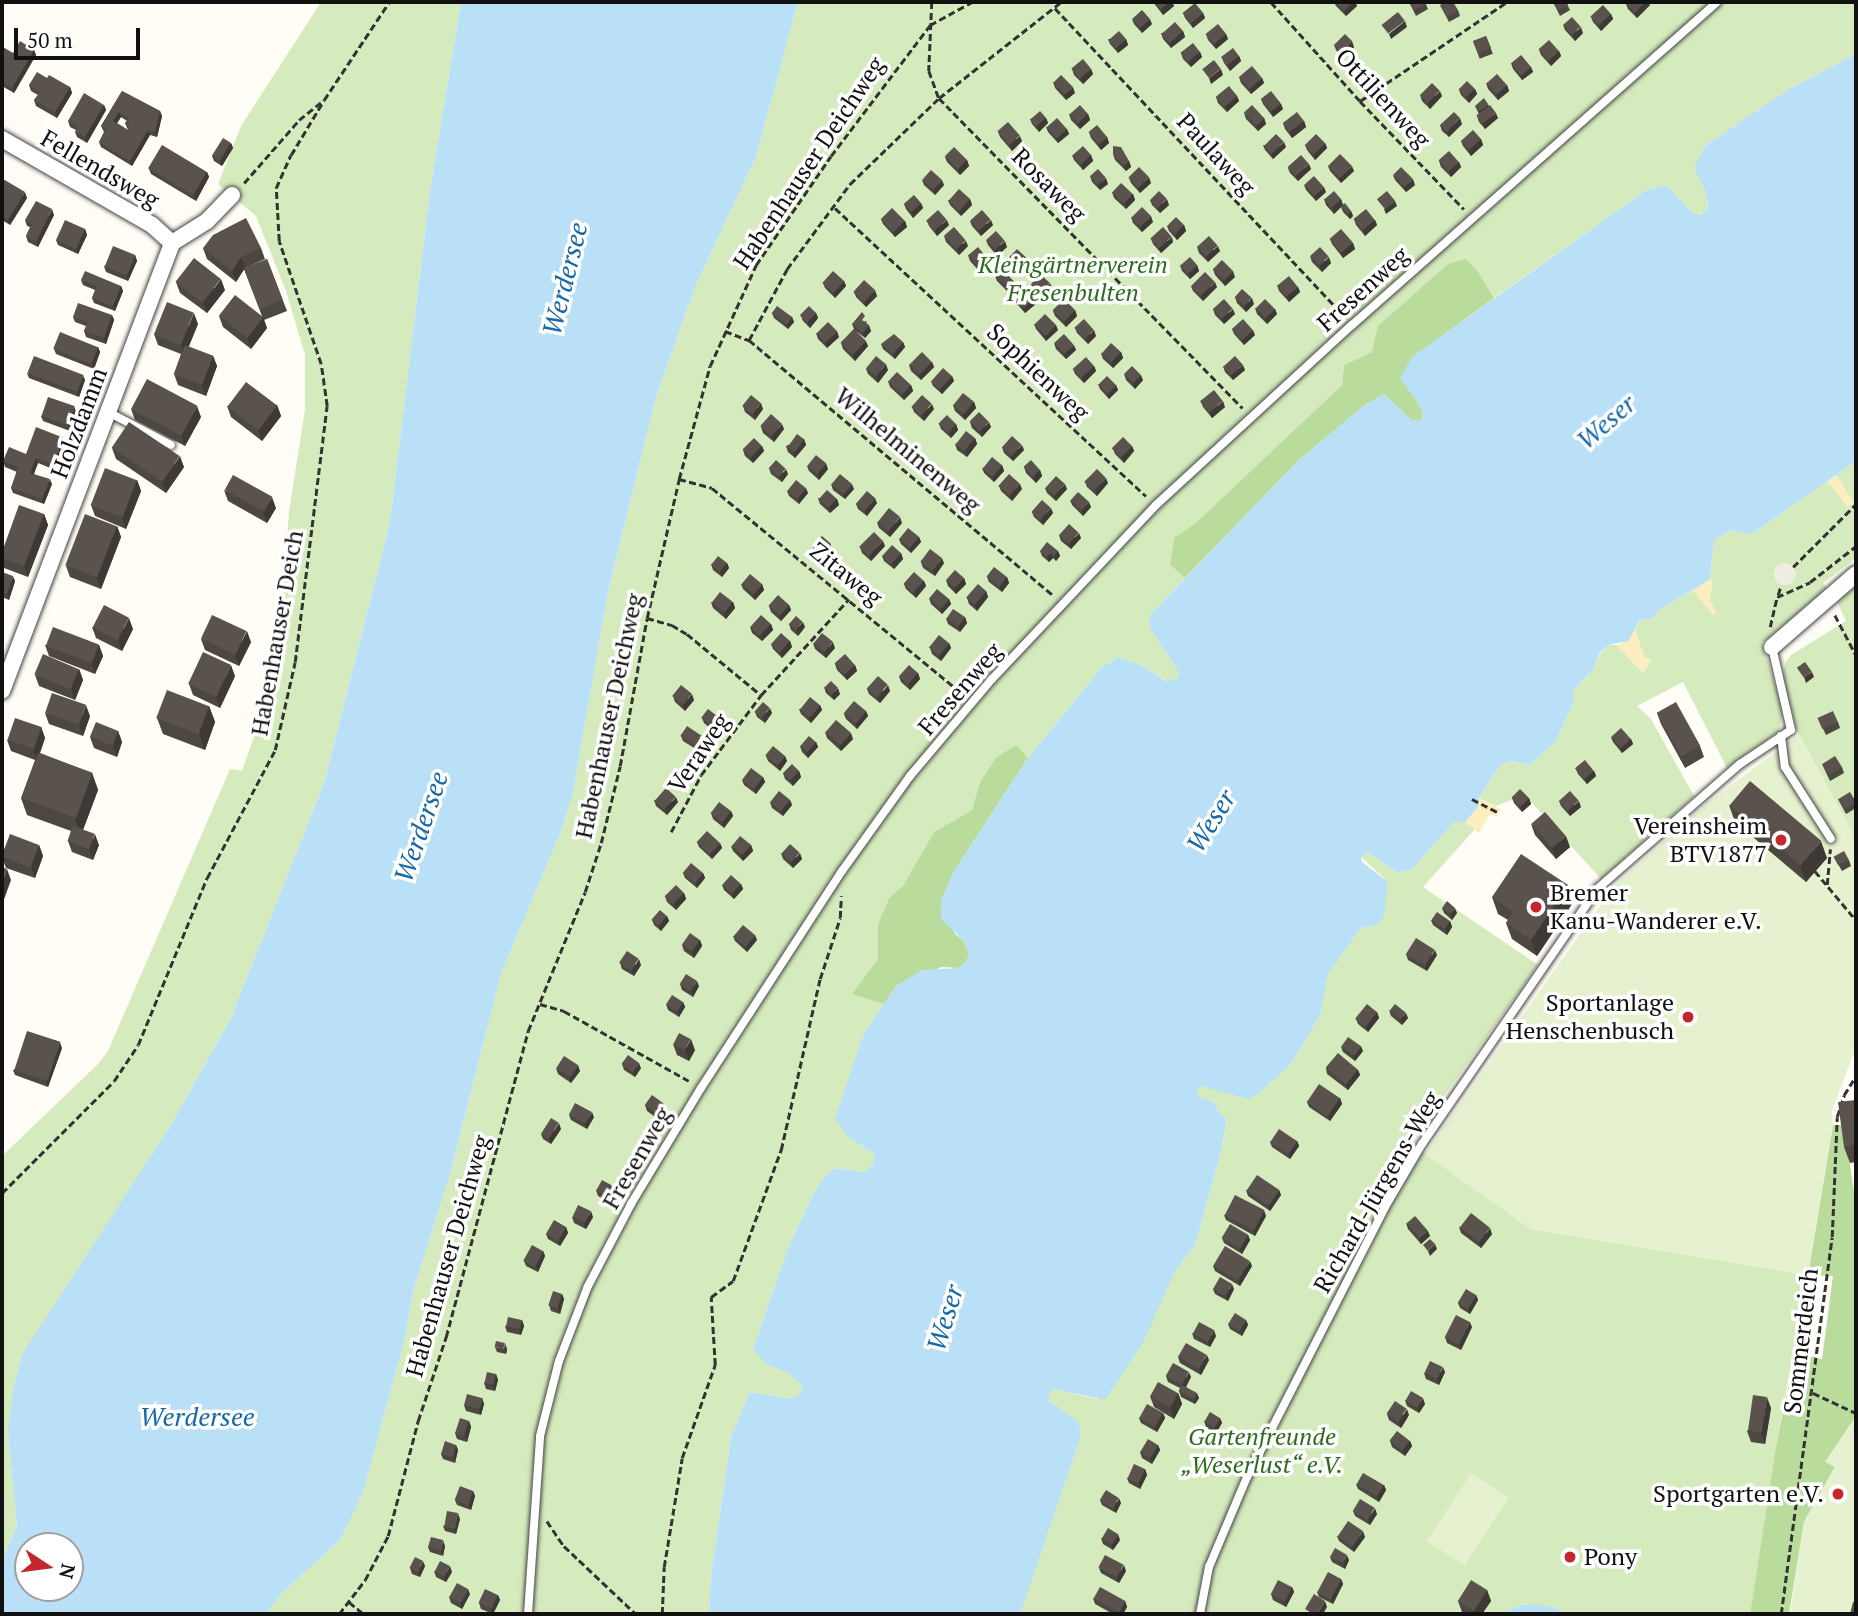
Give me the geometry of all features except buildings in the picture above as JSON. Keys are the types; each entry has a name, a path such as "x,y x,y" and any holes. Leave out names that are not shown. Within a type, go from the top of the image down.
{"street":[{"name":"Fellendsweg","path":"2,139 152,225 172,243"},
{"path":"172,243 206,221 232,195"},
{"name":"Holzdamm","path":"2,691 172,243"},
{"path":"1772,647 1825,598 1856,574"}],"lane":[{"name":"Fresenweg","path":"528,1614 540,1436 559,1361 588,1286 631,1204 701,1088 842,872 910,776 973,702 1156,505 1472,217 1717,2"},
{"path":"108,412 171,445"},
{"path":"1772,647 1791,730 1781,736 1785,767 1830,839"},
{"name":"Richard-Jürgens-Weg","path":"1200,1614 1209,1567 1247,1477 1372,1232 1422,1144 1598,890 1740,764 1781,736"}],"path":[{"name":"Habenhauser Deich","path":"2,1193 114,1081 138,1045 206,878 265,771 282,727 296,650 327,406 321,364 279,241 276,188 291,155 324,100 389,2"},
{"path":"932,2 929,71 939,98"},
{"name":"Habenhauser Deichweg","path":"339,1614 375,1563 393,1520 418,1421 446,1337 528,1031 585,892 601,843 620,766 647,618 678,479 698,402 725,331 757,265 838,145 930,25 972,2"},
{"name":"Habenhauser Deichweg","path":"749,340 788,269 850,184 939,98 1061,2"},
{"name":"Ottilienweg","path":"1272,2 1360,102 1472,217"},
{"path":"1360,102 1507,2"},
{"name":"Paulaweg","path":"1055,8 1352,325"},
{"name":"Rosaweg","path":"939,98 1252,417"},
{"name":"Habenhauser Deich","path":"232,195 299,120 324,100"},
{"name":"Sophienweg","path":"834,207 1156,505"},
{"name":"Wilhelminenweg","path":"725,331 749,340 1064,604"},
{"name":"Zitaweg","path":"678,479 712,488 973,702"},
{"path":"1793,567 1856,504"},
{"path":"1777,597 1810,582 1856,546"},
{"path":"1772,647 1768,632 1781,585"},
{"path":"1825,598 1856,655"},
{"name":"Veraweg","path":"671,832 701,775 761,695 849,599"},
{"path":"647,618 672,625 761,695"},
{"path":"1472,799 1499,813"},
{"path":"1827,885 1830,839"},
{"path":"662,1614 664,1567 682,1458 715,1364 711,1297 733,1281 781,1150 820,979 840,918 842,872"},
{"path":"1815,872 1856,920"},
{"path":"538,1003 564,1012 701,1088"},
{"name":"Sommerdeich","path":"1781,1614 1832,1237 1837,1117 1844,1095 1856,1076"},
{"path":"1813,1393 1856,1413"},
{"path":"535,1502 565,1546 636,1614"},
{"path":"349,1602 364,1614"}],"green space":[{"path":"321,2 461,2 430,190 390,522 324,783 231,1018 171,1125 104,1233 8,1434 17,1526 2,1561 2,1156 98,1064 108,1051 230,769 242,771 270,691 281,628 289,512 305,409 305,355 286,291 256,216 218,184 241,126"},
{"name":"Kleingärtnerverein Fresenbulten","path":"798,2 1856,2 1856,54 1789,89 1706,145 1695,167 1707,196 1708,207 1702,215 1694,214 1666,185 1645,191 1494,298 1479,273 1372,352 1344,365 1342,385 1196,524 1174,538 1170,565 1185,578 1149,616 1166,652 1179,670 1178,678 1167,681 1143,666 1118,657 1102,667 1028,758 1016,746 980,782 972,810 934,832 903,887 889,898 878,924 878,959 853,993 884,1004 864,1033 847,1136 874,1154 873,1164 866,1172 833,1168 817,1187 790,1243 753,1349 766,1364 788,1373 802,1385 801,1394 790,1399 750,1392 731,1437 711,1575 709,1614 266,1614 283,1592 339,1541 364,1489 404,1342 413,1292 452,1167 501,974 562,829 573,793 608,592 656,397 695,287 756,157"},
{"path":"1466,259 1479,273 1494,298 1413,357 1401,378 1419,404 1423,414 1421,420 1411,420 1384,394 1365,405 1300,459 1185,578 1170,565 1174,538 1196,523 1342,385 1344,365 1372,352 1378,326 1448,264"},
{"path":"1856,461 1856,558 1823,583 1827,588 1762,643 1783,711 1779,731 1727,768 1683,682 1637,706 1651,719 1694,796 1601,879 1525,795 1496,806 1479,798 1501,764 1512,761 1530,765 1555,742 1573,704 1573,691 1594,668 1599,655 1609,645 1621,645 1640,620 1652,619 1659,610 1710,579 1714,540 1733,530 1746,534 1755,532"},
{"path":"1856,585 1856,851 1851,830 1797,731 1783,679 1785,663 1791,655 1846,621 1837,602"},
{"name":"Sportanlage Henschenbusch","path":"1799,735 1851,830 1856,851 1856,1047 1832,1111 1833,1125 1808,1275 1531,1229 1425,1154 1613,887 1706,804"},
{"path":"1016,745 1028,758 953,873 941,901 955,934 963,940 969,953 967,961 959,968 942,967 896,986 884,1004 852,994 878,959 878,924 889,898 903,886 934,832 972,810 980,782 996,758"},
{"name":"Gartenfreunde „Weserlust“ e.V.","path":"1454,822 1465,822 1475,829 1423,887 1538,965 1410,1143 1531,1229 1808,1275 1776,1446 1750,1614 1566,1614 1557,1608 1519,1606 1501,1614 1020,1614 1031,1576 1057,1407 1048,1400 1049,1394 1054,1389 1097,1399 1133,1358 1175,1271 1195,1245 1220,1156 1227,1120 1219,1114 1215,1103 1197,1096 1198,1090 1201,1086 1258,1094 1291,1064 1320,1016 1327,973 1361,928 1377,925 1388,882 1361,857 1368,852 1399,873 1412,869"},
{"path":"1833,1125 1844,1125 1856,1205 1856,1416 1826,1461 1835,1467 1804,1522 1789,1614 1750,1614 1776,1446 1795,1353 1822,1359 1833,1276 1808,1275"},
{"name":"Sportgarten e.V.","path":"1856,1416 1856,1614 1790,1614 1804,1522 1835,1467 1825,1462"},
{"path":"1471,1473 1509,1498 1465,1565 1427,1541"}],"sand":[{"path":"1836,475 1854,502 1848,508 1827,481"},
{"path":"1710,579 1713,581 1710,599 1716,613 1713,615 1693,591"},
{"path":"1635,630 1645,658 1652,660 1643,673 1616,645 1628,641"},
{"path":"1479,798 1501,809 1497,817 1490,814 1479,833 1465,822 1477,807"}],"shaded area":[{"path":"1785,563 1793,566 1796,574 1793,582 1785,585 1777,582 1774,574 1777,566"}],"water":[{"name":"Werdersee","path":"461,2 798,2 756,157 695,287 656,397 608,592 573,793 562,829 501,974 452,1167 413,1292 404,1342 364,1489 352,1516 339,1541 283,1592 266,1614 2,1614 2,1561 14,1533 14,1602 84,1602 84,1532 14,1532 17,1526 8,1434 13,1389 23,1353 171,1125 231,1018 324,783 390,522 430,190"},
{"name":"Weser","path":"1856,54 1856,461 1755,532 1746,534 1732,530 1714,540 1710,579 1659,610 1652,619 1640,620 1628,641 1609,645 1599,654 1594,668 1573,691 1573,704 1555,742 1530,765 1512,761 1501,764 1479,798 1478,807 1465,822 1454,822 1412,869 1398,873 1368,852 1361,857 1362,862 1388,882 1384,916 1377,925 1361,928 1328,973 1320,1016 1291,1064 1258,1094 1248,1099 1201,1086 1198,1090 1197,1096 1215,1103 1219,1113 1227,1119 1220,1156 1195,1245 1175,1271 1144,1341 1105,1400 1054,1389 1049,1394 1049,1401 1079,1423 1081,1436 1020,1614 709,1614 711,1575 731,1437 750,1392 790,1399 801,1394 802,1385 788,1373 766,1364 753,1349 790,1243 817,1187 833,1168 865,1172 873,1164 874,1154 847,1136 835,1118 864,1033 896,986 922,970 959,968 967,961 969,953 963,940 941,919 941,901 953,873 1028,758 1102,667 1118,657 1143,666 1166,681 1178,678 1178,670 1150,628 1149,616 1300,459 1365,405 1384,394 1411,420 1421,420 1423,414 1419,404 1400,378 1412,357 1645,191 1666,185 1694,214 1702,215 1708,207 1707,196 1694,167 1706,145 1789,89"},
{"path":"1536,1604 1557,1608 1566,1614 1501,1614 1519,1606"}],"place":[{"name":"Vereinsheim BTV1877","path":"1781,840"},
{"name":"Bremer Kanu-Wanderer e.V.","path":"1536,907"},
{"name":"Sportanlage Henschenbusch","path":"1688,1017"},
{"name":"Sportgarten e.V.","path":"1838,1494"},
{"name":"Pony","path":"1570,1557"}]}
